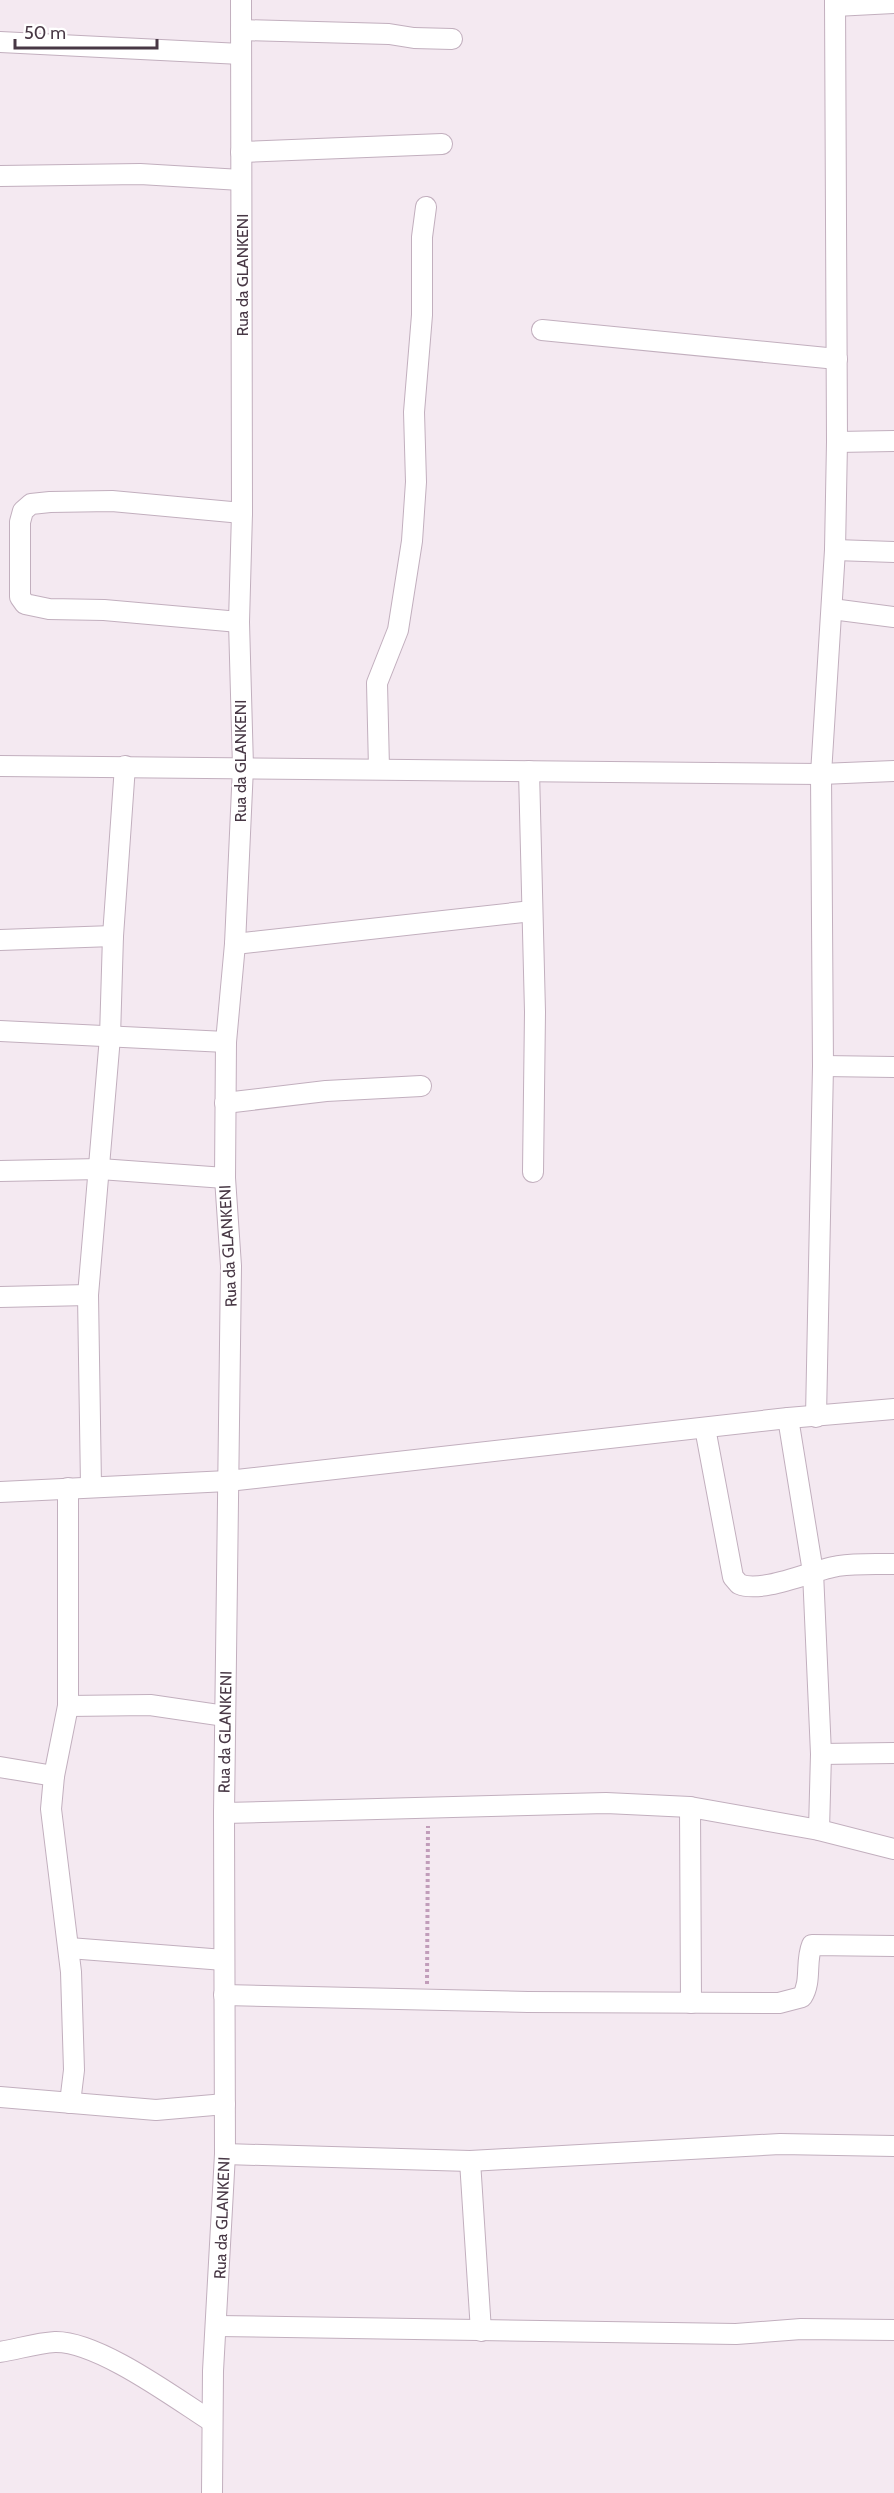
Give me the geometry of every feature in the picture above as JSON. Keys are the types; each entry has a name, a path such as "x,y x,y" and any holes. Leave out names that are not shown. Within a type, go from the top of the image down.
{"street":[{"name":"Rua da GLANKENI","path":"212,2493 212,2421 225,2154 224,1813 231,1266 225,1178 226,1042 235,944 243,766 239,622 242,513 241,0"},
{"path":"816,1417 823,1066 821,774 835,550 837,442 836,3 894,3"},
{"path":"241,30 389,34 414,38 452,39"},
{"path":"0,42 241,54"},
{"path":"242,152 442,144"},
{"path":"0,176 140,174 242,180"},
{"path":"379,768 377,683 398,630 412,541 416,482 414,412 422,315 422,237 426,207"},
{"path":"542,330 837,359"},
{"path":"837,442 894,441"},
{"path":"239,622 104,610 49,609 25,604 20,597 20,522 23,511 31,504 50,502 112,501 242,513"},
{"path":"835,550 894,552"},
{"path":"832,609 894,617"},
{"path":"0,766 243,766 821,774 894,771"},
{"path":"91,1486 88,1295 110,1037 113,936 125,766"},
{"path":"529,771 535,1012 533,1172"},
{"path":"235,944 532,911"},
{"path":"0,940 113,936"},
{"path":"0,1031 226,1042"},
{"path":"823,1066 894,1067"},
{"path":"225,1103 326,1091 421,1086"},
{"path":"0,1171 100,1169 225,1178"},
{"path":"0,1297 88,1295"},
{"path":"0,1492 228,1481 788,1418 894,1409"},
{"path":"788,1418 813,1572 820,1754 819,1830"},
{"path":"705,1428 735,1581 743,1586 774,1583 813,1572 856,1564 894,1564"},
{"path":"68,1488 68,1706 54,1776 51,1809 69,1948 74,2070 70,2103"},
{"path":"68,1706 150,1705 225,1716"},
{"path":"820,1754 894,1754"},
{"path":"0,1767 54,1776"},
{"path":"224,1813 606,1803 690,1807 819,1830 894,1849"},
{"path":"690,1807 691,2003"},
{"path":"224,1995 779,2003 794,2001 802,1997 807,1988 808,1959 812,1945 894,1946"},
{"path":"69,1948 224,1960"},
{"path":"0,2097 156,2110 225,2104"},
{"path":"225,2154 470,2161 780,2144 894,2146"},
{"path":"470,2161 481,2331"},
{"path":"217,2326 736,2334 810,2329 894,2330"},
{"path":"0,2352 55,2342 75,2344 128,2369 212,2421"}],"path":[{"path":"427,1999 428,1808"}]}
